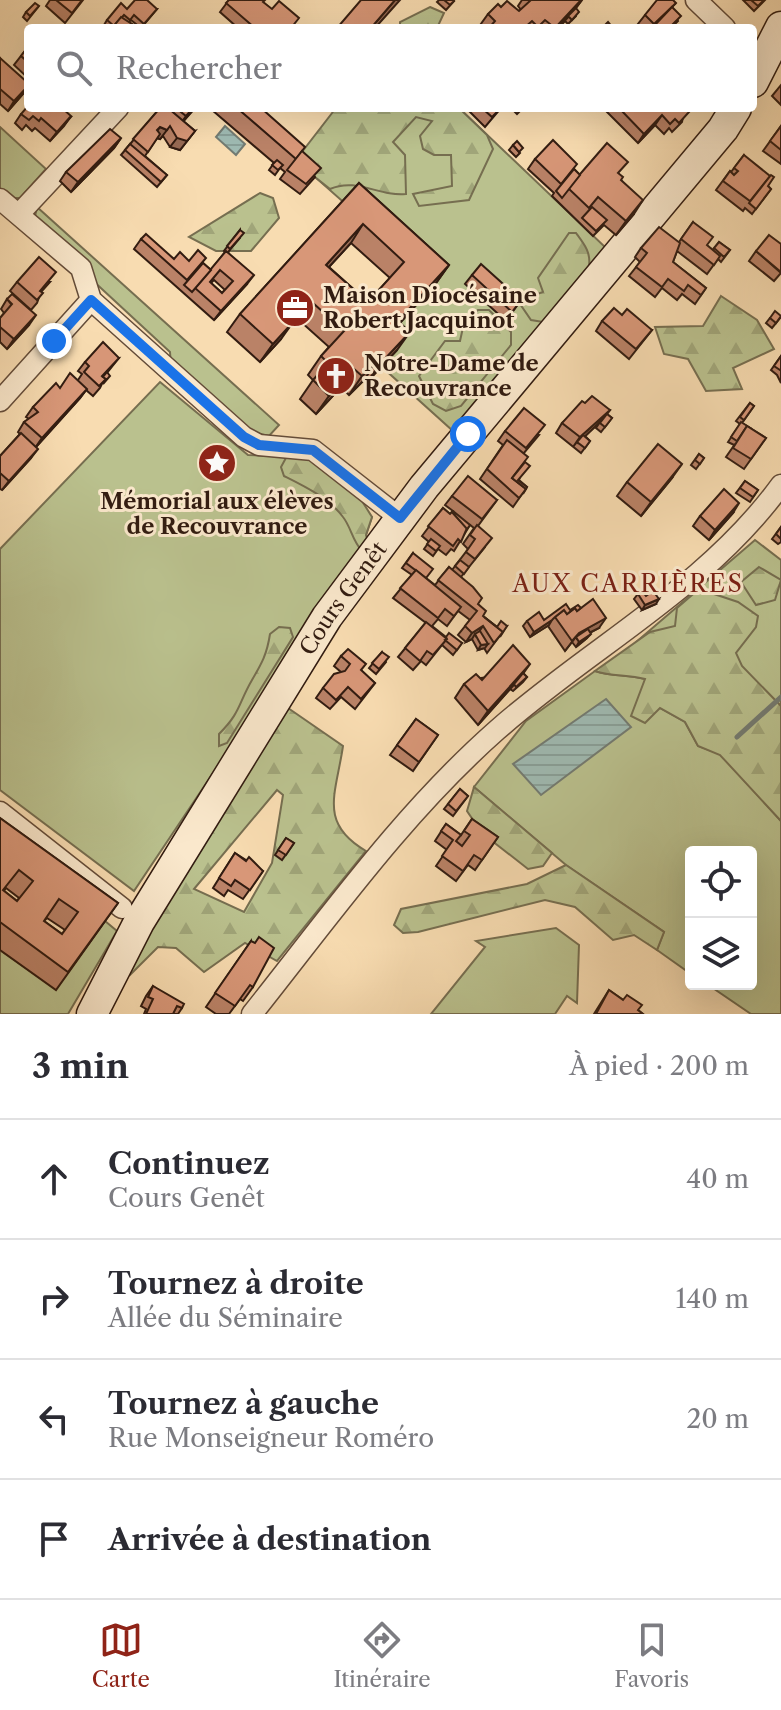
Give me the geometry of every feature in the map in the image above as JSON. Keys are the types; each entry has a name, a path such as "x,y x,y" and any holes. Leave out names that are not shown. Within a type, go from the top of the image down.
{"main road":[{"path":"757,65 781,27"},
{"name":"Cours Genêt","path":"92,1014 139,922 327,617 400,518 723,129 734,112"}],"street":[{"path":"696,0 721,24"},
{"path":"19,214 114,112"},
{"path":"0,199 81,268 91,300 244,437 259,445 313,450 400,518"},
{"path":"0,401 91,300"},
{"path":"252,1014 350,889 443,781 545,691 689,584 759,515 781,485"},
{"path":"0,812 122,908"}],"green space":[{"path":"430,7 444,13 439,24 400,22"},
{"path":"333,112 463,112 487,135 493,149 469,200 419,206 413,194 452,186 451,155 434,155 423,149 420,136 432,121 416,117 393,142 405,155 406,194 349,185 330,189 295,161"},
{"path":"370,112 463,112 605,247 453,431 382,367 385,339 435,283 315,177"},
{"path":"0,127 46,169 20,198 10,198 0,189"},
{"path":"260,193 273,198 279,218 251,251 216,251 189,237"},
{"path":"37,207 279,425 269,436 252,432 171,366 170,352 34,221"},
{"path":"569,233 576,233 584,245 589,266 543,322 531,320 518,301 543,292 538,278"},
{"path":"721,296 757,320 774,349 733,368 742,389 706,391 688,359 664,354 655,327 703,326"},
{"path":"478,310 489,310 511,332 511,345 461,406 446,411 433,404 419,376 445,341 460,341 464,323"},
{"path":"160,382 248,455 295,457 372,517 366,535 368,542 134,891 0,790 0,549"},
{"path":"304,454 357,493 372,517 366,535 368,542 362,551 346,521 331,504 284,476 281,467 287,456"},
{"path":"755,540 781,560 781,785 635,643"},
{"path":"759,567 781,580 775,600 756,605 741,582"},
{"path":"699,589 738,602 758,616 756,627 736,653 742,666 781,706 781,821 720,755 698,746 685,722 660,708 645,723 631,716 645,679 595,671 650,632 675,626 677,608"},
{"path":"279,627 290,628 293,637 227,743 219,746 219,734 235,714 261,663 270,634"},
{"path":"595,671 645,679 660,708 685,722 698,746 720,754 781,821 781,1014 751,1014 716,990 757,990 757,846 685,846 685,970 657,950 664,932 566,865 474,787 526,721"},
{"path":"288,708 343,746 335,793 336,818 341,830 366,851 277,961 245,943 204,972 176,948 158,947 130,975 125,968","holes":["277,790 283,795 272,863 244,912 194,889"]},
{"path":"474,787 552,853 543,866 528,869 482,833 467,811"},
{"path":"566,865 664,932 657,950 634,935 613,940 575,907 545,900 418,932 403,933 394,925 401,909 527,884"},
{"path":"105,921 117,931 68,1014 0,1014 0,950 56,989"},
{"path":"556,928 579,945 577,1003 567,996 555,1014 431,1014 485,947 476,941"}],"water":[{"path":"225,126 245,144 236,155 216,137"},
{"path":"606,699 631,727 541,795 513,764"}],"building":[{"path":"56,0 82,0 72,13"},
{"path":"135,0 147,0 157,9 144,24 134,15 130,20 124,15 116,24 107,20 121,3 127,9"},
{"path":"229,0 265,0 263,2 272,9 279,1 299,18 294,24 250,24 226,3"},
{"path":"361,0 395,0 374,24 340,24"},
{"path":"531,0 581,0 559,24 550,24 545,20 541,24 532,21 529,24 492,24 495,21 488,14 498,4 501,7 507,1 519,11"},
{"path":"657,0 673,0 676,3 654,24 645,15"},
{"path":"35,3 39,6 30,16 26,12"},
{"path":"672,7 681,16 673,24 656,24"},
{"path":"576,8 579,12 572,20 568,16"},
{"path":"121,17 132,24 115,24"},
{"path":"0,58 24,79 24,90 14,101 0,89"},
{"path":"24,111 66,112 71,116 57,132 41,118 39,121 33,116 29,120 21,114"},
{"path":"157,112 173,112 195,131 187,141 177,138 170,126 167,130 160,127 157,130 160,134 148,152 133,139"},
{"path":"242,112 266,112 305,147 296,159"},
{"path":"623,112 689,112 679,123 675,119 670,124 662,115 644,134"},
{"path":"781,126 781,150 770,141"},
{"path":"110,129 121,138 78,182 66,172"},
{"path":"553,140 577,164 561,184 535,159"},
{"path":"517,141 523,148 519,152 513,145"},
{"path":"607,143 628,162 618,173 623,177 621,180 643,200 626,221 598,197 589,208 568,188"},
{"path":"130,144 167,175 161,182 125,150"},
{"path":"302,151 321,168 306,184 287,170"},
{"path":"744,155 770,176 750,201 723,181 730,171 734,175 738,171 734,168"},
{"path":"277,160 283,165 278,170 272,165"},
{"path":"574,169 580,175 562,198 556,191"},
{"path":"771,175 774,177 768,186 771,189 756,209 749,203"},
{"name":"Maison Diocésaine Robert Jacquinot","path":"359,183 449,265 398,321 410,332 380,364 377,361 362,376 354,369 329,396 313,380 328,363 321,356 344,331 303,294 285,313 294,321 273,344 240,314","holes":["363,224 404,262 368,302 326,265"]},
{"path":"592,207 607,220 596,231 582,218"},
{"path":"693,222 713,237 707,245 720,256 714,265 681,239"},
{"path":"659,227 680,243 673,262 706,288 701,295 688,285 684,291 668,279 662,287 636,267 647,253 641,248"},
{"path":"240,230 244,233 230,249 227,246"},
{"path":"146,234 174,259 180,252 189,261 198,250 206,258 187,280 141,239"},
{"path":"769,235 781,244 781,272 756,251"},
{"path":"719,242 730,250 724,257 714,248"},
{"path":"226,251 254,275 221,311 195,288","holes":["220,270 233,281 222,293 210,282"]},
{"path":"39,257 56,272 40,291 43,293 37,300 17,282"},
{"path":"203,263 211,270 192,292 184,285"},
{"path":"481,264 521,300 512,312 472,275"},
{"path":"12,294 36,315 14,339 0,327 0,318 12,304 7,299"},
{"path":"614,308 622,315 627,309 652,330 636,349 602,321"},
{"path":"775,311 781,316 776,323 770,318"},
{"path":"103,342 119,358 102,376 106,379 99,386 84,372 89,366 85,362"},
{"path":"781,356 781,369 780,370 774,366"},
{"path":"70,373 87,389 42,438 24,422 38,412 33,407 56,383 60,388"},
{"path":"592,396 610,410 580,437 562,423 582,401 585,403"},
{"path":"750,403 754,406 744,420 740,417"},
{"path":"524,408 545,425 526,448 505,431"},
{"path":"607,414 612,418 605,427 600,423"},
{"path":"741,422 752,429 747,426 737,441 731,437"},
{"path":"747,426 766,438 751,459 733,448"},
{"path":"21,433 38,449 9,481 0,473 0,456"},
{"path":"583,435 590,441 585,448 577,442"},
{"path":"507,440 528,457 512,478 526,489 519,498 487,469"},
{"path":"658,444 682,464 651,502 627,482"},
{"path":"699,454 704,458 700,464 695,460"},
{"path":"525,462 530,466 518,480 526,489 512,478"},
{"path":"468,476 497,500 482,519 452,496"},
{"path":"745,481 758,490 753,497 740,488"},
{"path":"724,489 739,503 715,530 700,516"},
{"path":"443,508 450,514 452,512 467,528 461,542 458,539 453,546 428,526"},
{"path":"452,512 470,525 467,529"},
{"path":"477,525 492,538 475,559 466,552 475,539 470,535"},
{"path":"431,539 440,546 436,551 427,544"},
{"path":"413,553 433,569 426,578 406,563"},
{"path":"460,560 469,567 464,574 455,566"},
{"path":"449,567 473,587 482,598 478,604 486,611 483,616 503,632 494,643 483,626 472,633 465,626 477,611 438,580"},
{"path":"416,570 461,607 454,616 445,609 438,618 400,588"},
{"path":"642,591 646,596 653,591 659,599 645,605 638,594"},
{"path":"593,599 606,618 579,633 572,641 555,617 564,610 567,614 575,608 577,611"},
{"path":"566,604 570,610 578,605 581,608 567,614 564,610 534,632 527,621 539,612 544,620"},
{"path":"484,617 497,627 501,621 507,626 500,637 503,632"},
{"path":"426,622 447,639 433,655 427,651 420,661 405,648"},
{"path":"588,629 591,634 579,642 576,637"},
{"path":"480,631 488,644 481,645 475,634"},
{"path":"449,633 462,643 457,650 445,640"},
{"path":"513,645 530,664 488,711 464,684 476,674 482,680"},
{"path":"348,649 366,664 361,670 375,683 361,699 348,687 336,700 323,688 334,674 345,671 350,664 341,656"},
{"path":"382,652 389,657 379,669 372,663"},
{"path":"523,673 527,677 516,687 514,684"},
{"path":"416,719 438,735 419,762 397,745"},
{"path":"460,789 468,796 456,811 448,804"},
{"path":"0,818 118,903 68,972 0,922","holes":["19,870 33,881 17,901 3,890","59,899 78,912 62,934 44,921"]},
{"path":"472,819 498,837 482,860 474,855 463,871 442,856 453,840 441,831 446,824 461,835 456,841 462,846 470,835 464,831"},
{"path":"286,838 294,843 286,855 278,850"},
{"path":"235,853 246,861 249,857 263,871 250,890 235,880 231,886 219,878"},
{"path":"259,937 274,948 253,987 250,985 235,1006 215,993 251,941 255,943"},
{"path":"153,986 184,1004 182,1008 177,1006 173,1014 146,1014 153,999 148,997"},
{"path":"609,990 623,1000 627,995 642,1005 638,1010 643,1014 596,1014"}],"waterway":[{"path":"737,737 781,697"}],"place":[{"name":"Maison Diocésaine Robert Jacquinot","path":"295,308"},
{"name":"Notre-Dame de Recouvrance","path":"336,376"},
{"name":"Mémorial aux élèves de Recouvrance","path":"217,463"}],"district":[{"name":"AUX CARRIÈRES","path":"628,584"}],"route":[{"path":"54,341 91,300 244,437 259,445 313,450 400,518 468,434"}]}
